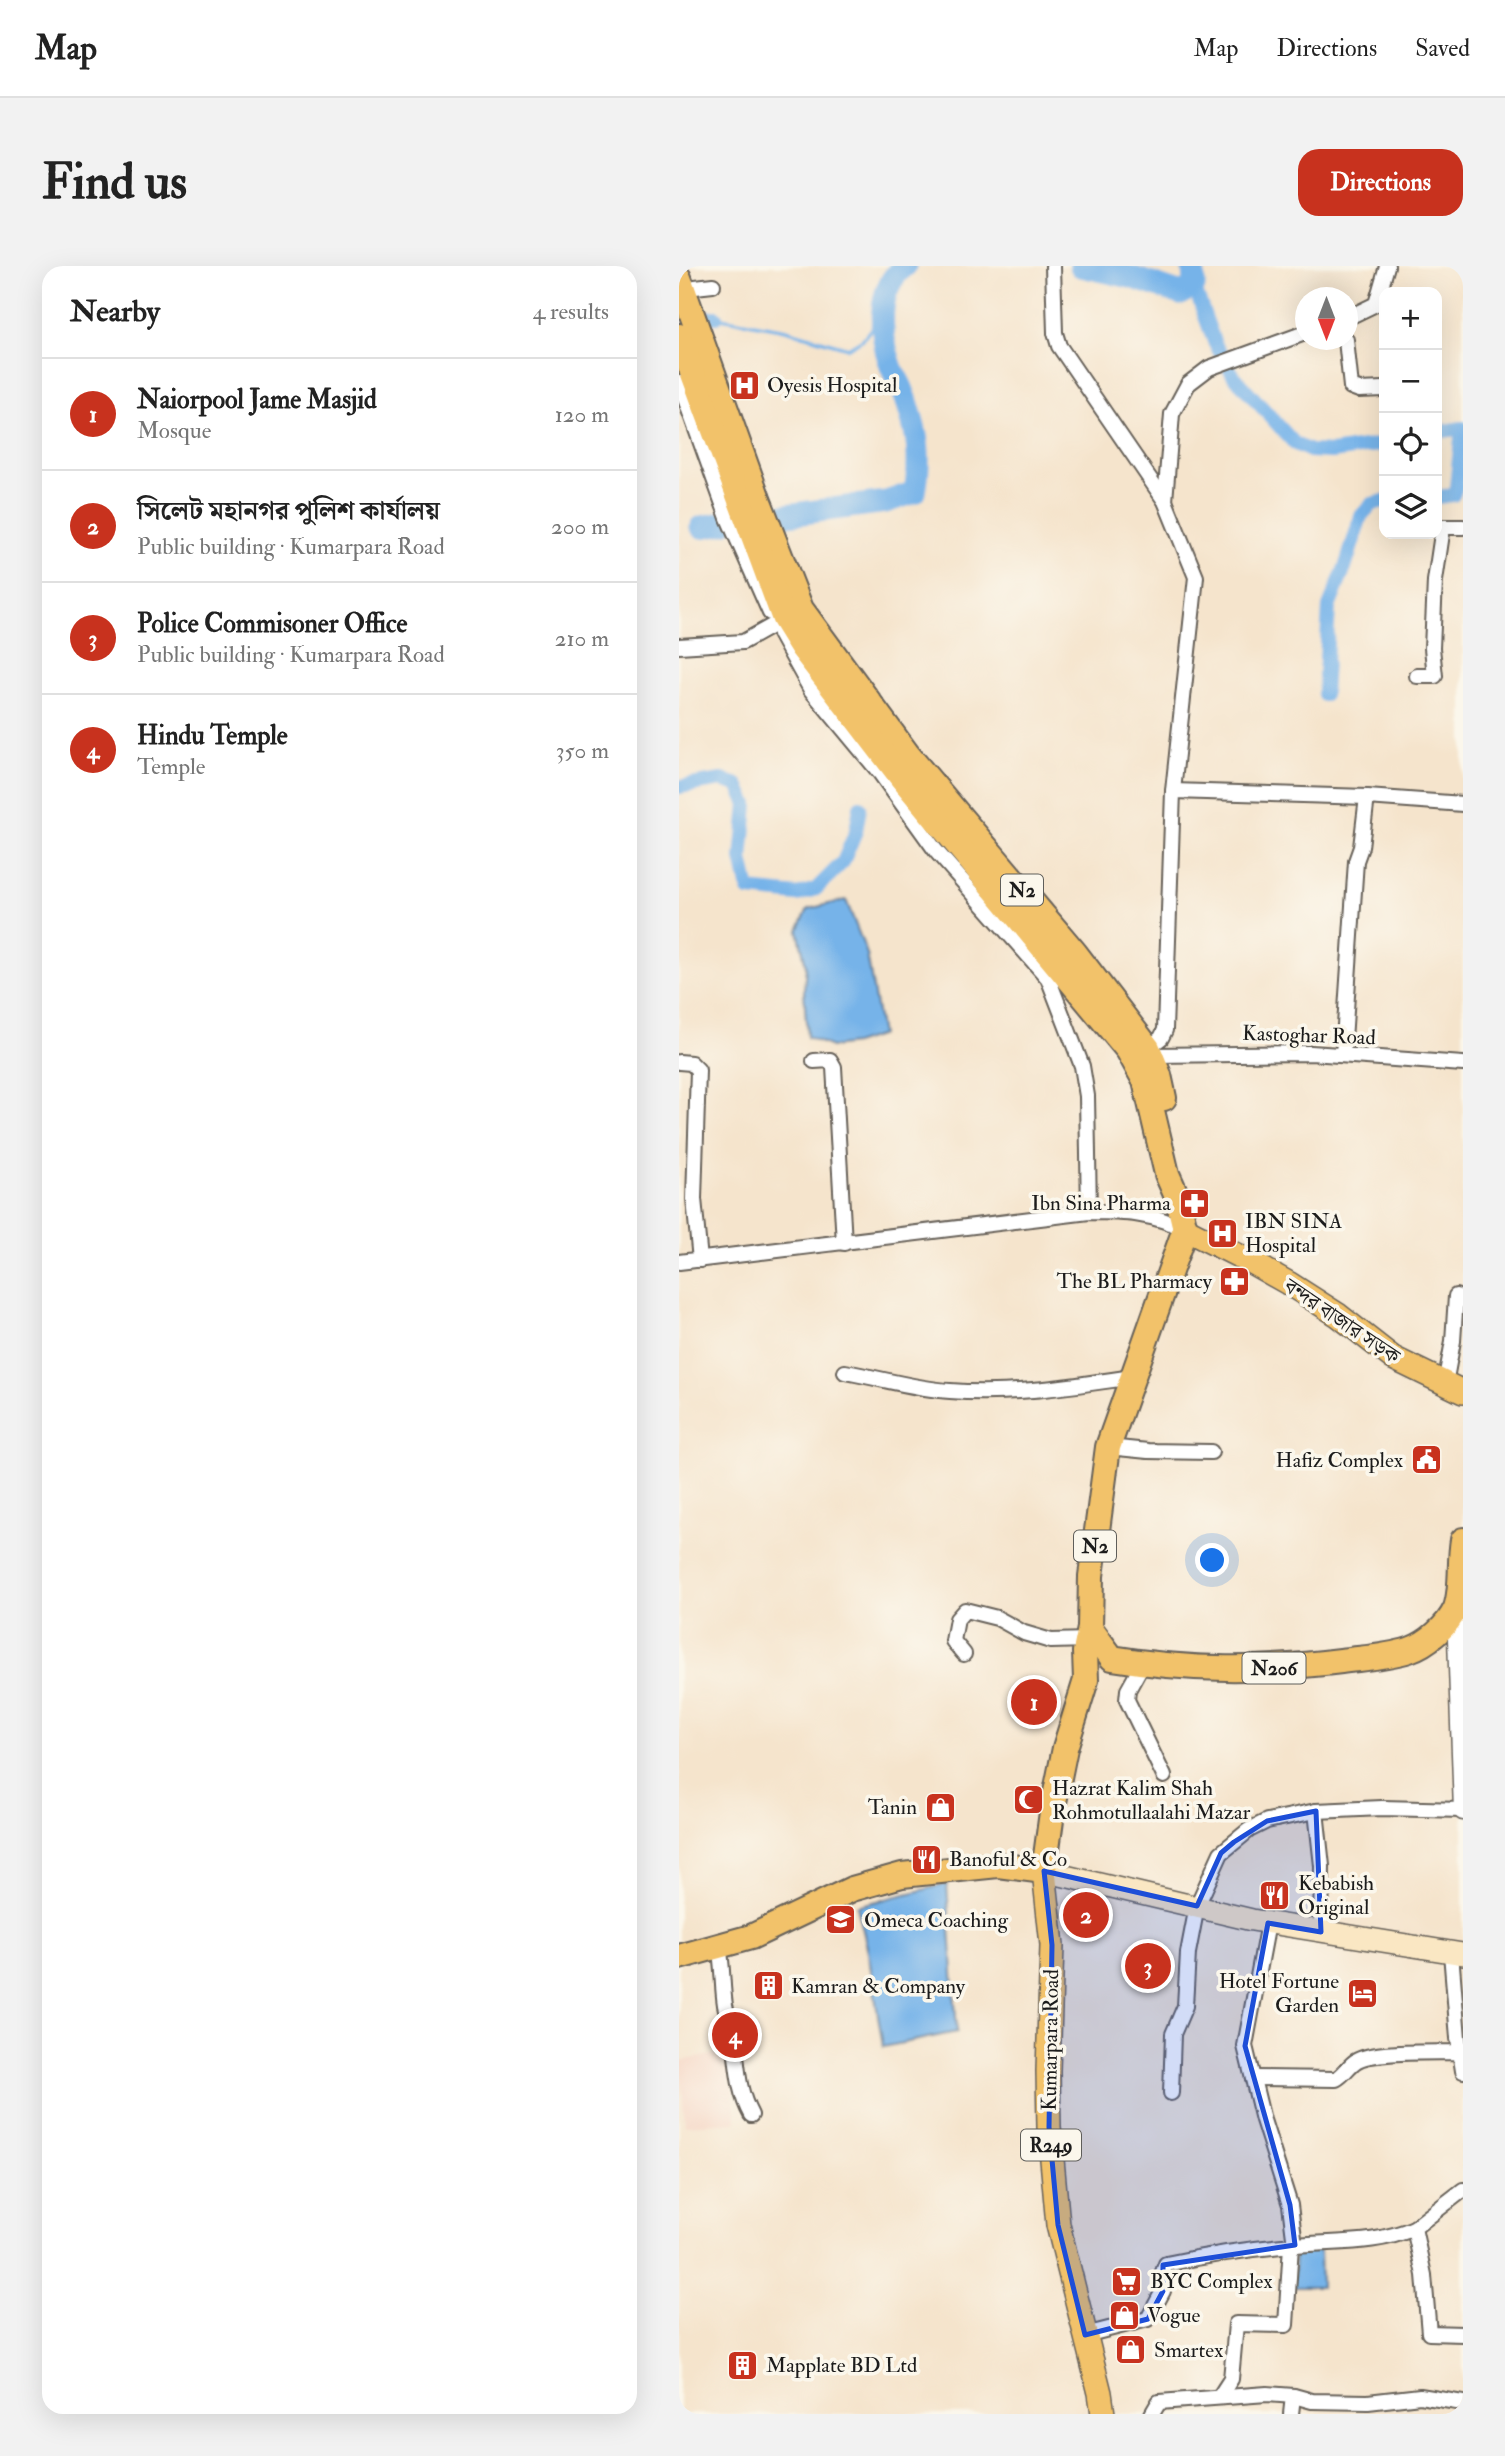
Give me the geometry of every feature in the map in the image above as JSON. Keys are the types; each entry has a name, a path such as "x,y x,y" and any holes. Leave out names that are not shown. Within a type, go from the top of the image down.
{"highway":[{"name":"N2","path":"687,283 758,499 787,617 1075,953 1151,1052 1165,1101 1178,1173 1178,1199"},
{"name":"N2","path":"679,336 787,617 802,648 901,777 1128,1050 1145,1082 1167,1174 1178,1199 1185,1229 1108,1447 1091,1576 1089,1634 1085,1652 1086,1680 1065,1748 1044,1871"},
{"name":"N206","path":"1112,1658 1191,1669 1299,1668 1382,1657 1412,1649 1437,1633 1456,1609 1462,1576 1463,1540"},
{"path":"1086,1680 1112,1658 1089,1634"},
{"path":"679,1957 751,1937 852,1889 902,1875 997,1865 1044,1871"}],"main road":[{"name":"বন্দর বাজার সড়ক","path":"1185,1229 1288,1283 1338,1315 1393,1358 1454,1388"},
{"path":"1044,1871 1268,1923 1457,1953"},
{"name":"Kumarpara Road","path":"1044,1871 1052,1945 1049,2127 1058,2225 1103,2414"}],"street":[{"path":"1053,266 1055,333 1059,346 1165,501 1196,577 1173,791 1165,1030 1151,1052"},
{"path":"1358,313 1376,304 1387,266"},
{"path":"687,283 713,285"},
{"path":"1165,501 1172,414 1188,384 1209,368 1295,336"},
{"path":"1347,350 1351,387 1359,390 1379,389"},
{"path":"679,382 728,518 787,617 811,690 880,773 936,851 1048,978 1082,1066 1087,1096 1089,1212"},
{"path":"1417,676 1435,676 1432,648 1435,581 1443,527 1463,527"},
{"path":"679,646 743,642 787,617"},
{"path":"1173,791 1367,797 1463,804"},
{"path":"1343,1055 1356,861 1361,847 1367,797"},
{"name":"Kastoghar Road","path":"1151,1052 1343,1055 1463,1064"},
{"path":"814,1060 830,1060 834,1067 844,1243"},
{"path":"679,1062 691,1063 698,1070 694,1199 700,1259"},
{"path":"679,1262 1089,1212 1135,1213 1164,1219 1185,1229"},
{"path":"1454,1388 1456,1296"},
{"path":"845,1372 948,1391 985,1393 1132,1377"},
{"path":"1108,1447 1211,1452"},
{"path":"1171,2092 1173,2034 1185,2006 1188,1953 1197,1906 1221,1853 1267,1821 1316,1811 1383,1808 1463,1810 1456,1609"},
{"path":"964,1654 953,1641 957,1619 965,1610 997,1618 1024,1633 1051,1641 1089,1634"},
{"path":"1143,1663 1128,1690 1127,1700 1164,1776"},
{"path":"1316,1811 1322,1866 1321,1932"},
{"path":"1220,2396 1231,2379 1236,2324 1286,2325 1293,2245 1290,2205 1263,2120 1245,2046 1268,1923"},
{"path":"719,1946 724,1973 725,2004 735,2046 737,2074 743,2099 751,2115"},
{"path":"1457,1953 1463,2071"},
{"path":"1253,2078 1336,2079 1356,2061 1363,2059 1389,2054 1460,2052"},
{"path":"1085,2335 1148,2319 1163,2291 1166,2264 1217,2253 1368,2241 1399,2235 1413,2228 1463,2190"},
{"path":"1413,2228 1425,2275 1429,2333 1463,2334"},
{"path":"1152,2414 1159,2402 1220,2396 1293,2396 1312,2401 1368,2402 1420,2396 1463,2403"},
{"path":"1291,2414 1293,2396"}],"highlighted area":[{"path":"1316,1811 1321,1932 1268,1923 1245,2046 1290,2205 1295,2245 1163,2265 1163,2291 1148,2319 1085,2335 1058,2225 1049,2127 1052,1945 1044,1871 1197,1906 1221,1853 1234,1842 1267,1821"}],"shaded area":[{"path":"729,2052 736,2122 685,2125 680,2061"}],"water":[{"path":"846,900 867,954 881,1035 854,1044 831,1047 807,1037 804,990 806,966 798,930 808,909"},
{"path":"947,1884 957,2032 883,2047 868,1951 857,1906"},
{"path":"1320,2250 1321,2287 1293,2287 1295,2252"}],"waterway":[{"path":"779,516 886,502 915,492 918,460 916,435 906,400 887,354 883,327 884,299 895,275 905,266"},
{"path":"1081,266 1131,277 1181,294 1194,286 1193,266"},
{"path":"1194,286 1215,344 1234,376 1295,444 1310,451 1332,452 1379,445"},
{"path":"716,317 786,330 848,348 863,339 883,313"},
{"path":"709,317 716,317"},
{"path":"1442,431 1462,428 1456,487 1453,495 1442,496"},
{"path":"1324,695 1329,607 1346,565 1361,516 1372,504 1379,502"},
{"path":"702,527 723,523"},
{"path":"679,787 722,780 738,785 747,804 742,859 749,890 798,895 816,889 843,862 856,831 860,807"}],"place":[{"name":"Oyesis Hospital","path":"744,385"},
{"name":"Ibn Sina Pharma","path":"1194,1203"},
{"name":"IBN SINA Hospital","path":"1222,1233"},
{"name":"The BL Pharmacy","path":"1235,1281"},
{"name":"Hafiz Complex","path":"1426,1460"},
{"name":"Naiorpool Jame Masjid","path":"1034,1702"},
{"name":"Hazrat Kalim Shah Rohmotullaalahi Mazar","path":"1029,1800"},
{"name":"Tanin","path":"940,1807"},
{"name":"Banoful & Co","path":"926,1859"},
{"name":"Kebabish Original","path":"1275,1895"},
{"name":"সিলেট মহানগর পুলিশ কার্যালয়","path":"1086,1915"},
{"name":"Omeca Coaching","path":"841,1920"},
{"name":"Police Commisoner Office","path":"1148,1966"},
{"name":"Kamran & Company","path":"768,1986"},
{"name":"Hotel Fortune Garden","path":"1362,1993"},
{"name":"Hindu Temple","path":"735,2035"},
{"name":"BYC Complex","path":"1127,2281"},
{"name":"Vogue","path":"1124,2315"},
{"name":"Smartex","path":"1131,2350"},
{"name":"Mapplate BD Ltd","path":"743,2365"}]}
